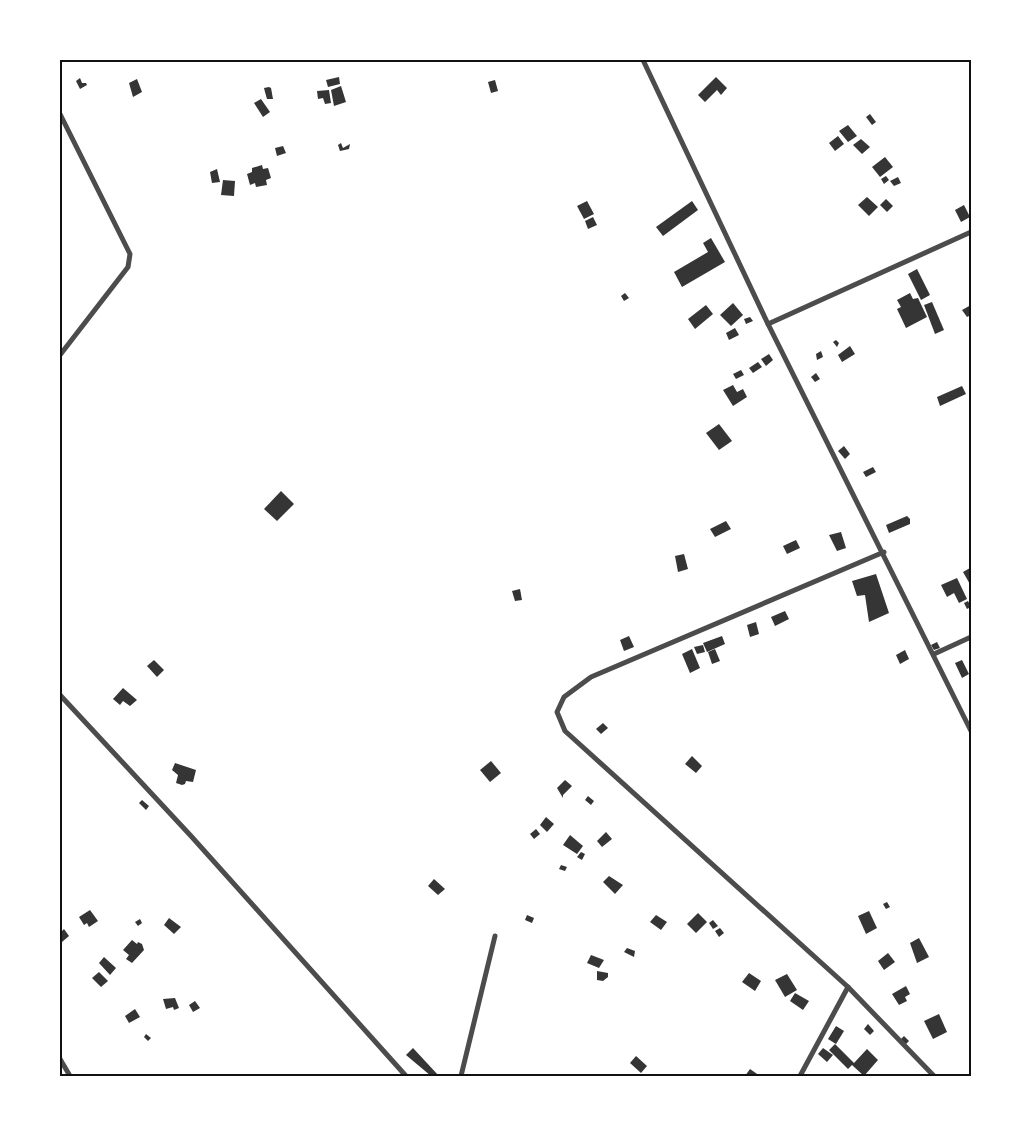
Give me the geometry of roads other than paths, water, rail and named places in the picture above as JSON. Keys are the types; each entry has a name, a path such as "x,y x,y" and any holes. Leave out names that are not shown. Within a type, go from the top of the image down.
{"street":[{"path":"643,60 768,324 884,552 971,731"},
{"path":"60,114 130,254 128,267 60,355"},
{"path":"768,324 971,232"},
{"path":"884,552 591,677 564,696 557,712 565,731 848,988 934,1076"},
{"path":"934,654 971,637"},
{"path":"60,695 191,836 406,1076"},
{"path":"461,1076 494,936"},
{"path":"800,1076 848,988"},
{"path":"60,1059 70,1076"}]}
